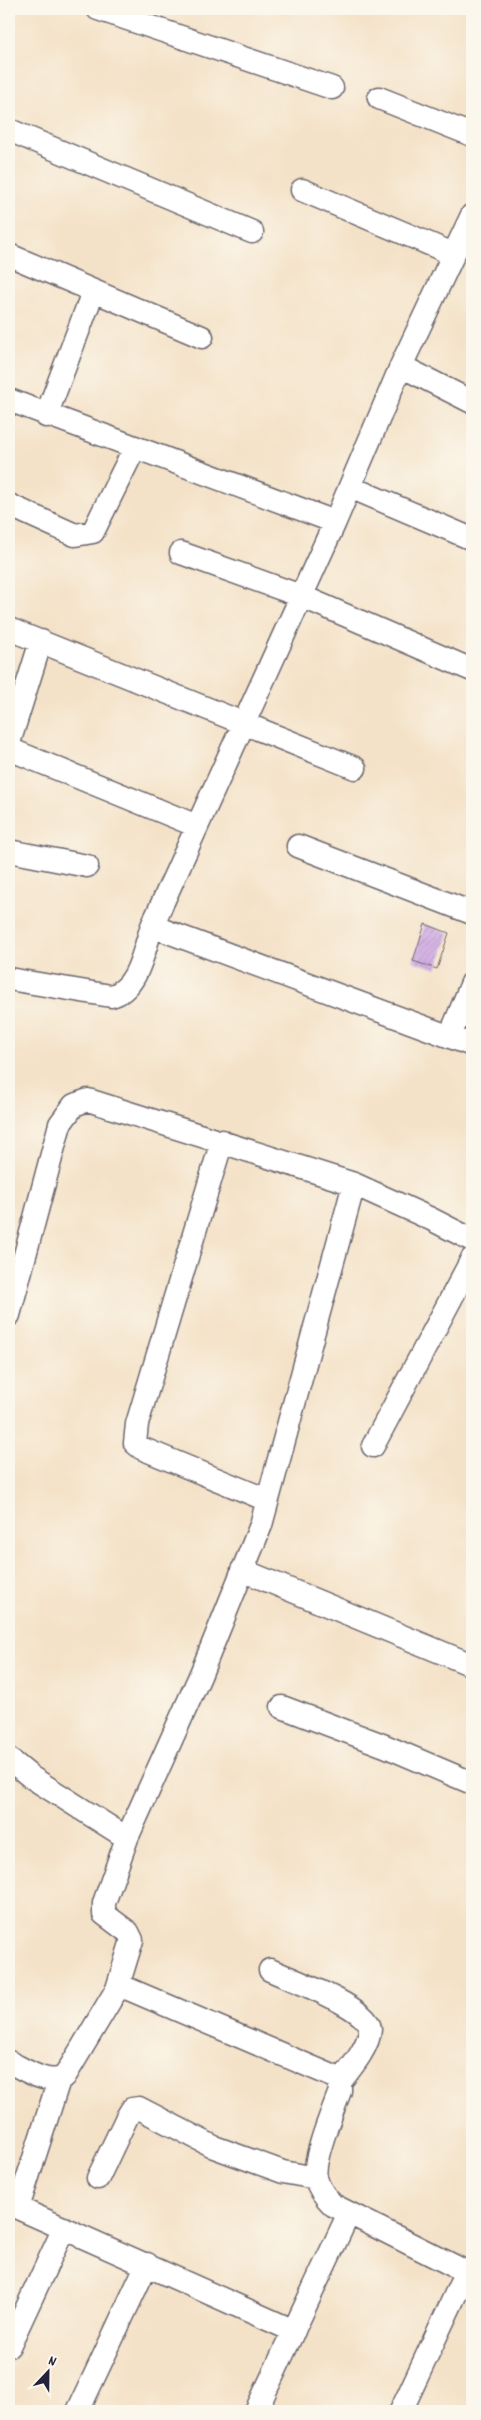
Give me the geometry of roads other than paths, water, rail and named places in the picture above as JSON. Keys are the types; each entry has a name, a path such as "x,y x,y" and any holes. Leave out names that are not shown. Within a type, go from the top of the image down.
{"street":[{"path":"98,9 135,15 332,88"},
{"path":"379,98 472,135"},
{"path":"9,130 252,232"},
{"path":"302,190 453,254"},
{"path":"9,979 111,996 120,994 132,982 152,926 335,522 402,366 472,215"},
{"path":"9,255 93,292 202,336"},
{"path":"46,416 93,292"},
{"path":"402,366 472,402"},
{"path":"9,400 46,416 135,447 335,522"},
{"path":"9,505 75,535 93,532 135,447"},
{"path":"350,487 472,540"},
{"path":"181,553 300,596 472,670"},
{"path":"9,629 41,640 243,724 355,768"},
{"path":"9,743 41,640"},
{"path":"9,749 197,826"},
{"path":"298,846 472,914"},
{"path":"9,851 87,866"},
{"path":"152,926 472,1045"},
{"path":"450,1036 472,983"},
{"path":"9,1315 60,1124 74,1105 88,1100 354,1184 472,1240"},
{"path":"222,1142 137,1424 135,1443 141,1448 268,1500"},
{"path":"9,2062 51,2081 59,2080 65,2076 117,1989 132,1940 128,1932 104,1914 102,1910 127,1838 200,1676 261,1525 354,1184"},
{"path":"373,1446 472,1259"},
{"path":"242,1570 472,1665"},
{"path":"282,1707 385,1746 472,1783"},
{"path":"9,1758 31,1777 127,1838"},
{"path":"270,1970 357,2011 368,2021 370,2028 367,2039 340,2082 340,2091 320,2150 316,2178 333,2205 469,2273 401,2411"},
{"path":"117,1989 126,1988 144,1995 328,2072 340,2082"},
{"path":"59,2080 14,2206 147,2264 294,2332"},
{"path":"98,2178 127,2117 132,2110 139,2108 214,2147 283,2172 316,2178"},
{"path":"256,2411 349,2213"},
{"path":"11,2336 64,2228"},
{"path":"78,2411 147,2264"}]}
